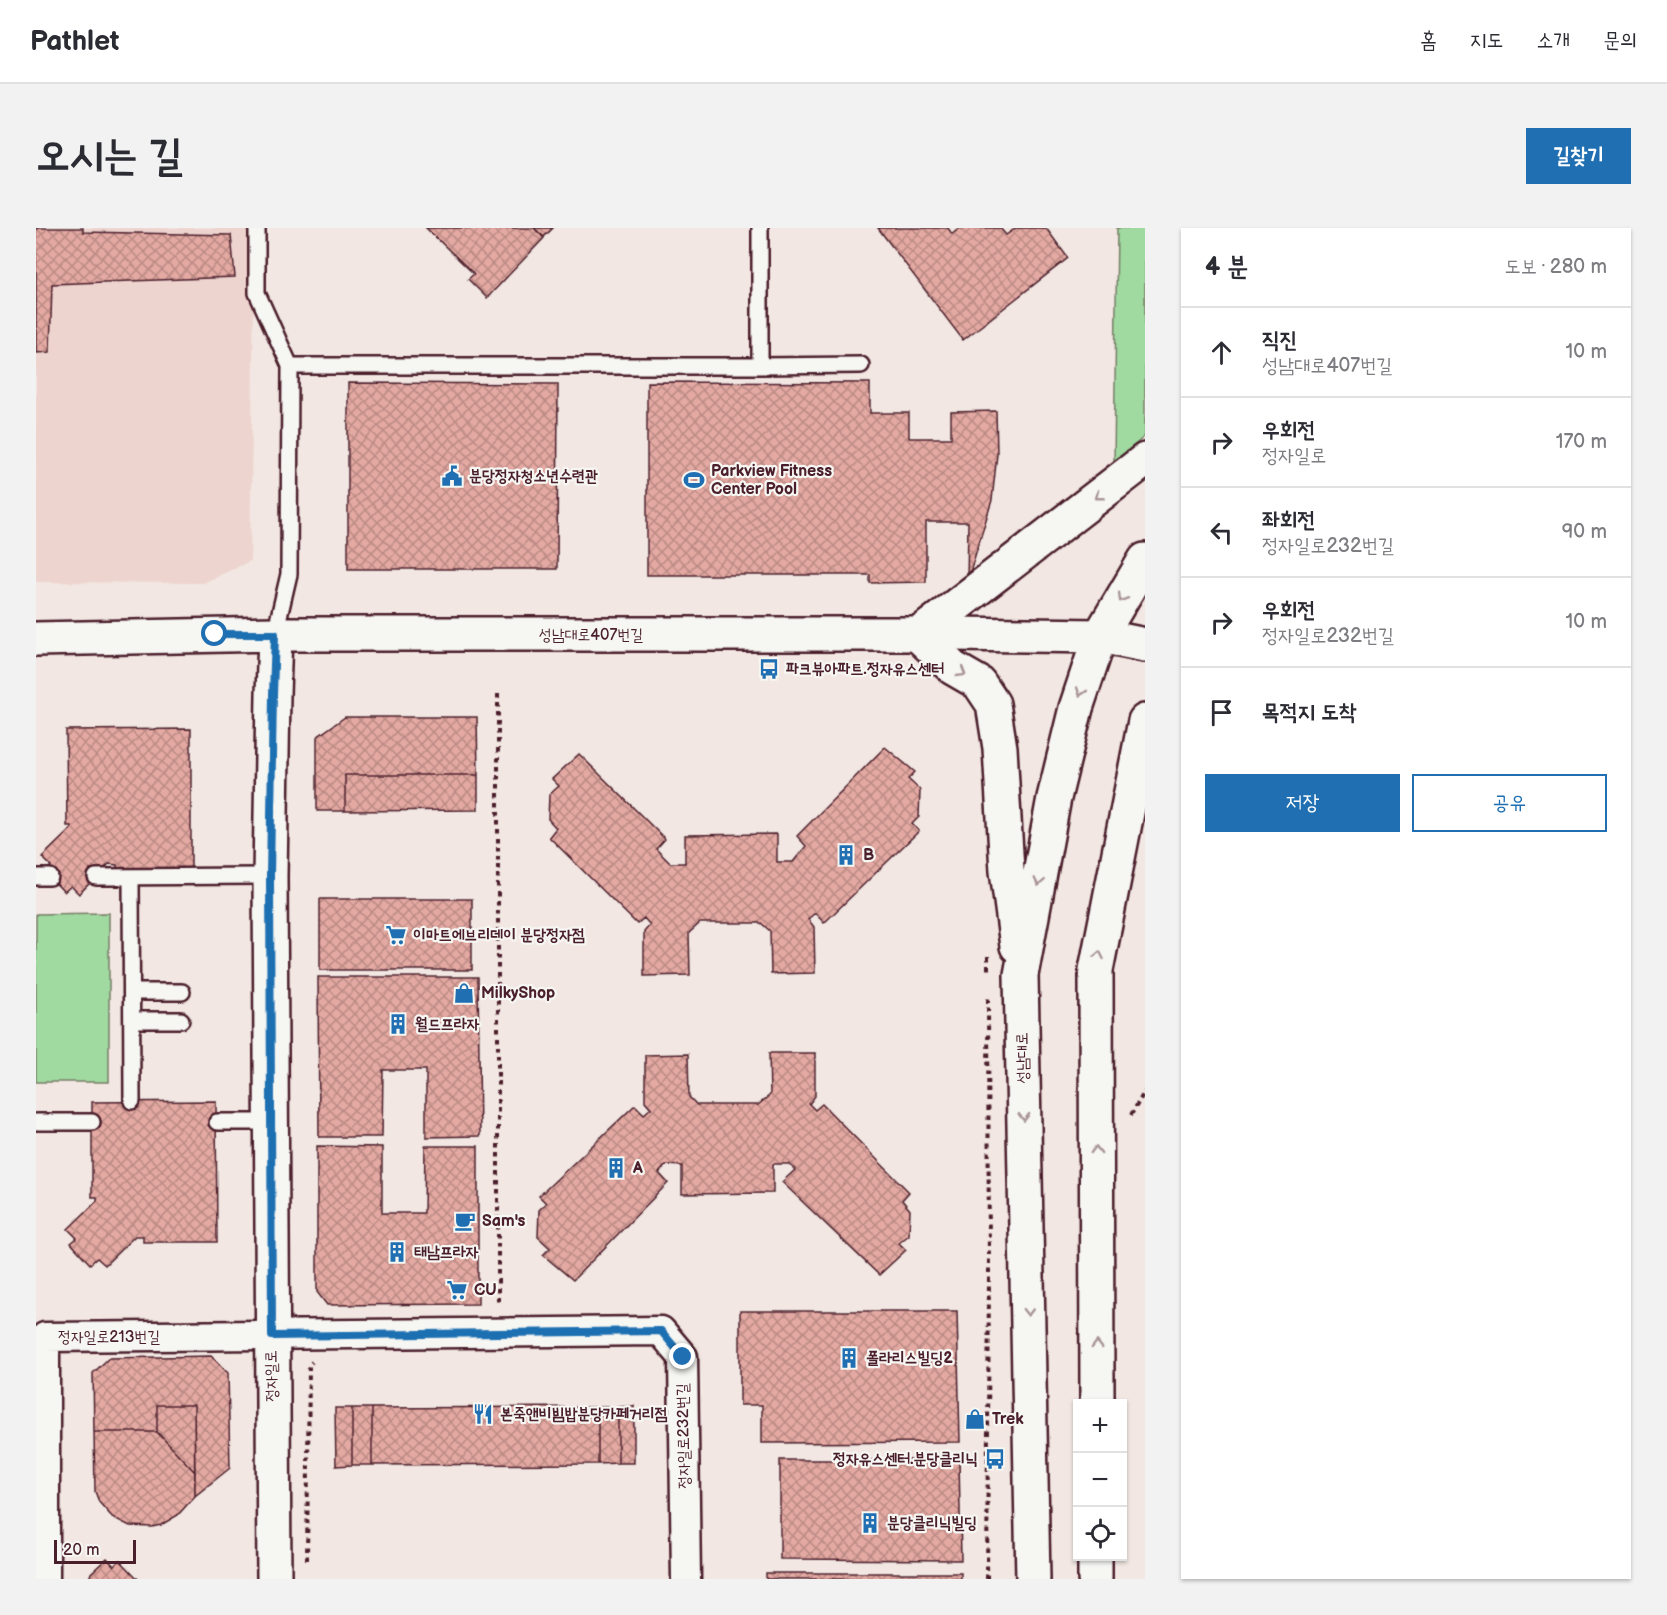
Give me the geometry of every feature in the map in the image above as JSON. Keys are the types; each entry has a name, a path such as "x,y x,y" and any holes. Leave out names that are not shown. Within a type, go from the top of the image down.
{"main road":[{"path":"1021,975 1007,871 1000,748 993,704 979,683 953,668 918,635 1145,460"},
{"name":"성남대로","path":"1033,1579 1021,975 1054,798 1076,708 1100,636 1145,560"},
{"name":"성남대로407번길","path":"36,639 275,634 954,634 1100,636 1145,645"},
{"name":"정자일로","path":"274,1579 270,876 275,634"},
{"path":"1096,1399 1096,970 1145,721"},
{"path":"1095,1561 1095,1579"}],"street":[{"name":"정자일로232번길","path":"272,1336 661,1331 683,1357 686,1579"},
{"name":"정자일로213번길","path":"45,1579 45,1337 272,1336"}],"lane":[{"path":"257,228 257,293 290,366 289,574 275,634"},
{"path":"760,228 760,366"},
{"path":"290,366 861,365"},
{"path":"96,877 270,876"},
{"path":"131,877 132,1101"},
{"path":"132,992 182,992"},
{"path":"132,1020 181,1020"},
{"path":"36,1122 92,1122"},
{"path":"217,1122 271,1122"}],"path":[{"path":"498,694 498,1333"},
{"path":"988,946 988,981"},
{"path":"987,1579 988,993"},
{"path":"1131,1115 1145,1091"},
{"path":"307,1567 309,1365 316,1359 316,1336"}],"shaded area":[{"path":"36,228 255,228 250,561 203,583 36,582"}],"green space":[{"path":"1117,228 1145,228 1145,436 1114,463"},
{"path":"109,913 109,1082 36,1082 36,914"}],"building":[{"path":"36,228 83,228 83,232 231,235 235,277 52,284 50,352 36,353"},
{"path":"426,228 534,228 544,238 487,298 468,279 474,274"},
{"path":"534,228 553,228 544,237"},
{"path":"878,228 948,228 952,234 960,228 1000,228 1006,235 1016,228 1046,228 1068,258 963,340"},
{"path":"647,382 870,383 870,413 909,413 909,438 951,438 951,412 996,411 997,454 992,500 967,582 968,522 926,522 926,582 870,583 870,575 647,575"},
{"name":"분당정자청소년수련관","path":"348,383 558,384 557,569 348,569"},
{"path":"345,717 477,717 478,775 345,775 345,811 317,811 317,737"},
{"path":"191,729 191,870 117,871 117,865 109,864 79,894 71,886 64,892 44,871 51,866 42,857 71,829 71,826 67,826 66,730"},
{"name":"B","path":"885,747 915,772 908,779 920,790 919,817 912,824 919,831 824,923 815,913 808,919 814,927 815,973 771,974 770,931 761,923 700,923 689,933 690,975 644,976 644,932 650,925 644,918 637,924 549,837 556,828 548,819 549,795 559,786 552,779 579,754 665,839 656,849 670,863 685,863 685,835 777,834 777,862 793,862 806,846 797,836"},
{"path":"345,775 478,775 478,810 345,811"},
{"name":"이마트에브리데이 분당정자점","path":"320,899 472,899 472,970 320,970"},
{"name":"월드프라자","path":"318,977 478,977 480,1136 426,1137 426,1070 383,1070 382,1137 319,1137"},
{"name":"A","path":"769,1053 815,1053 815,1096 809,1104 815,1110 822,1104 909,1192 902,1200 910,1210 909,1235 899,1243 906,1250 879,1275 782,1182 795,1170 789,1164 773,1164 773,1193 682,1194 682,1166 666,1165 659,1173 668,1183 573,1280 543,1255 550,1248 538,1237 539,1210 546,1203 539,1196 635,1105 644,1114 651,1108 645,1101 645,1055 688,1054 689,1097 697,1105 758,1105 770,1095"},
{"path":"216,1101 217,1242 143,1242 143,1236 135,1236 105,1265 97,1258 90,1264 71,1243 77,1238 68,1229 97,1201 97,1197 92,1197 92,1102"},
{"name":"태남프라자","path":"317,1146 382,1147 382,1213 424,1213 425,1146 478,1146 478,1304 327,1305 317,1292"},
{"name":"폴라리스빌딩2","path":"740,1311 957,1311 960,1442 762,1443 762,1405 740,1405"},
{"path":"211,1356 228,1373 230,1468 195,1496 194,1405 157,1405 157,1432 94,1432 93,1373 109,1358"},
{"path":"157,1405 194,1405 195,1472 157,1432"},
{"path":"634,1406 634,1463 618,1463 618,1407"},
{"path":"598,1407 598,1464 372,1465 372,1408"},
{"path":"598,1407 618,1407 618,1463 598,1464"},
{"path":"335,1408 352,1408 352,1465 336,1466"},
{"path":"352,1408 372,1408 372,1465 352,1465"},
{"path":"94,1432 157,1432 195,1472 195,1496 178,1515 161,1525 130,1526 112,1517 99,1502 95,1491"},
{"name":"분당클리닉빌딩","path":"780,1460 959,1460 961,1560 780,1559"},
{"path":"107,1558 114,1566 120,1560 138,1579 89,1579 91,1573"},
{"path":"766,1573 961,1573 961,1579 766,1579"}],"place":[{"name":"분당정자청소년수련관","path":"452,476"},
{"name":"Parkview Fitness Center Pool","path":"694,480"},
{"name":"파크뷰아파트.정자유스센터","path":"769,669"},
{"name":"B","path":"846,855"},
{"name":"이마트에브리데이 분당정자점","path":"396,935"},
{"name":"MilkyShop","path":"464,993"},
{"name":"월드프라자","path":"398,1024"},
{"name":"A","path":"616,1168"},
{"name":"Sam's","path":"465,1221"},
{"name":"태남프라자","path":"397,1252"},
{"name":"CU","path":"457,1290"},
{"name":"폴라리스빌딩2","path":"849,1358"},
{"name":"본죽앤비빔밥분당카페거리점","path":"483,1414"},
{"name":"Trek","path":"975,1419"},
{"name":"정자유스센터.분당클리닉","path":"995,1459"},
{"name":"분당클리닉빌딩","path":"870,1523"}],"route":[{"path":"215,634 275,634 270,876 272,1336 661,1331 683,1357"}]}
